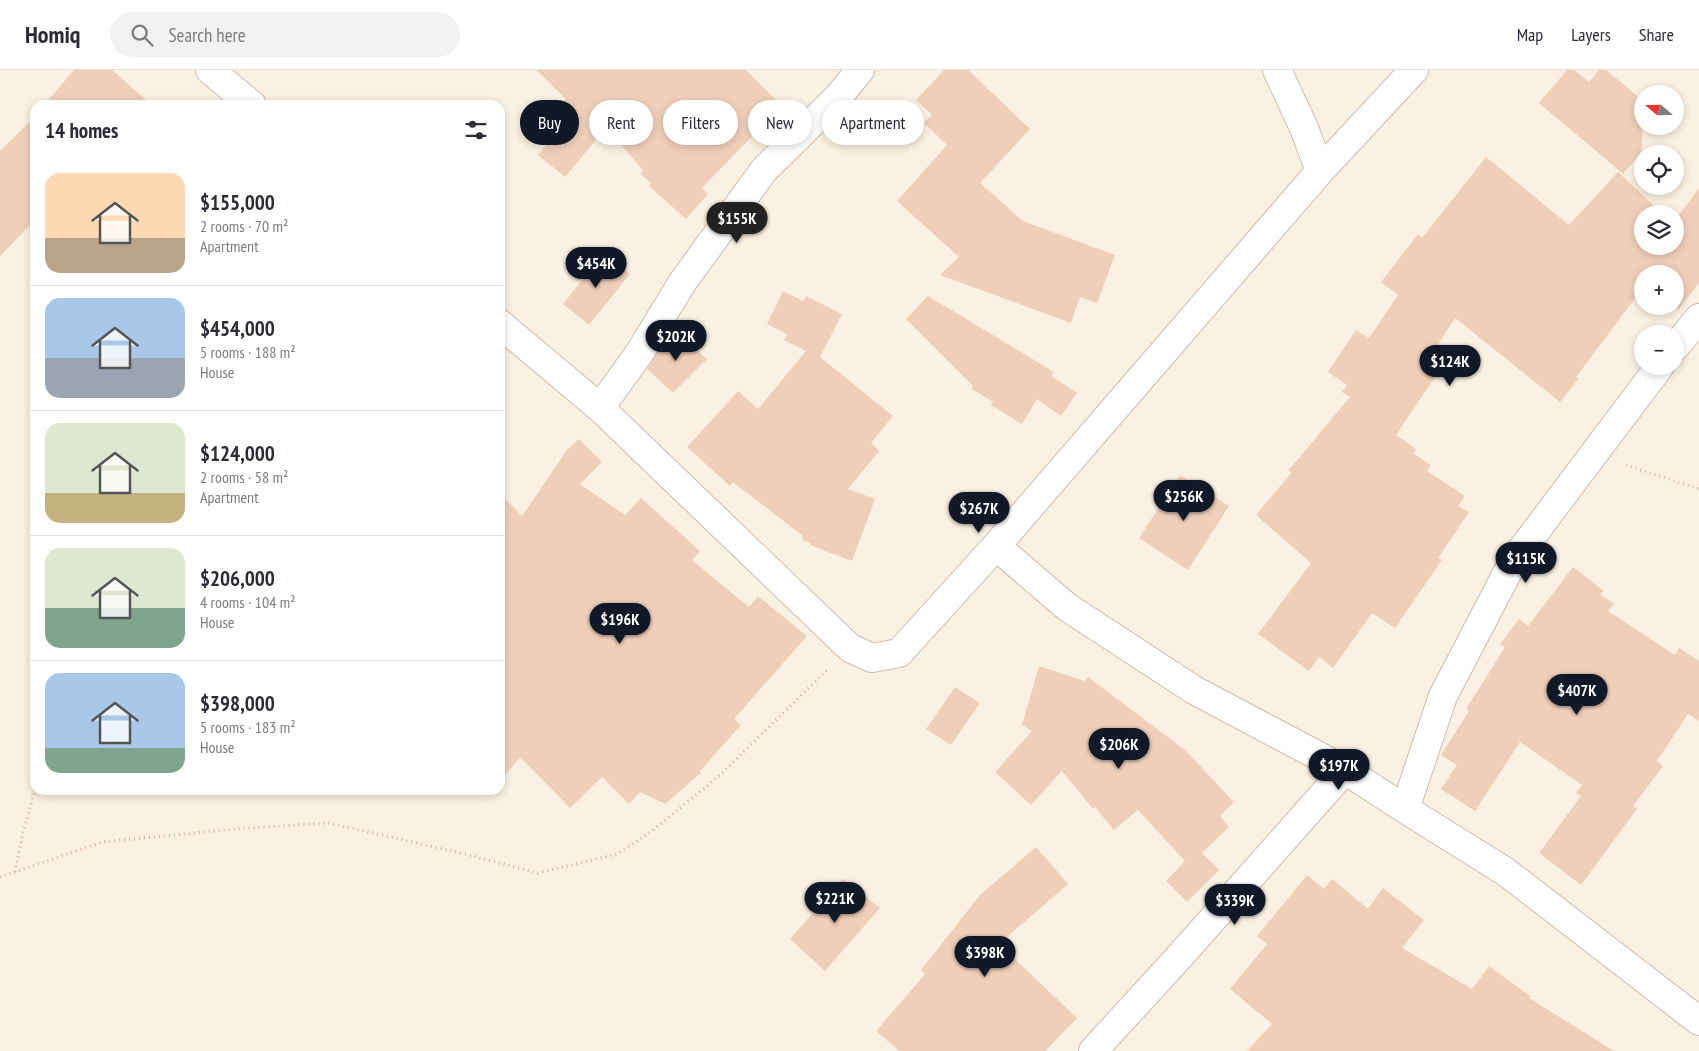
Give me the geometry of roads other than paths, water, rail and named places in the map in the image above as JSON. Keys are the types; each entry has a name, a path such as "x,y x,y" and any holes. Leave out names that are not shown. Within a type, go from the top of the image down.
{"street":[{"path":"210,70 246,100"},
{"path":"600,408 640,352 682,283 764,170 838,97 860,70"},
{"path":"1277,70 1304,128 1320,171"},
{"path":"505,328 600,408 850,648 872,658 899,653 996,546 1320,171 1414,70"},
{"path":"1684,336 1699,318"},
{"path":"1405,809 1443,696 1514,560 1653,375"},
{"path":"996,546 1067,607 1186,685 1345,770 1506,872 1699,1021"},
{"path":"1093,1051 1345,770"}]}
